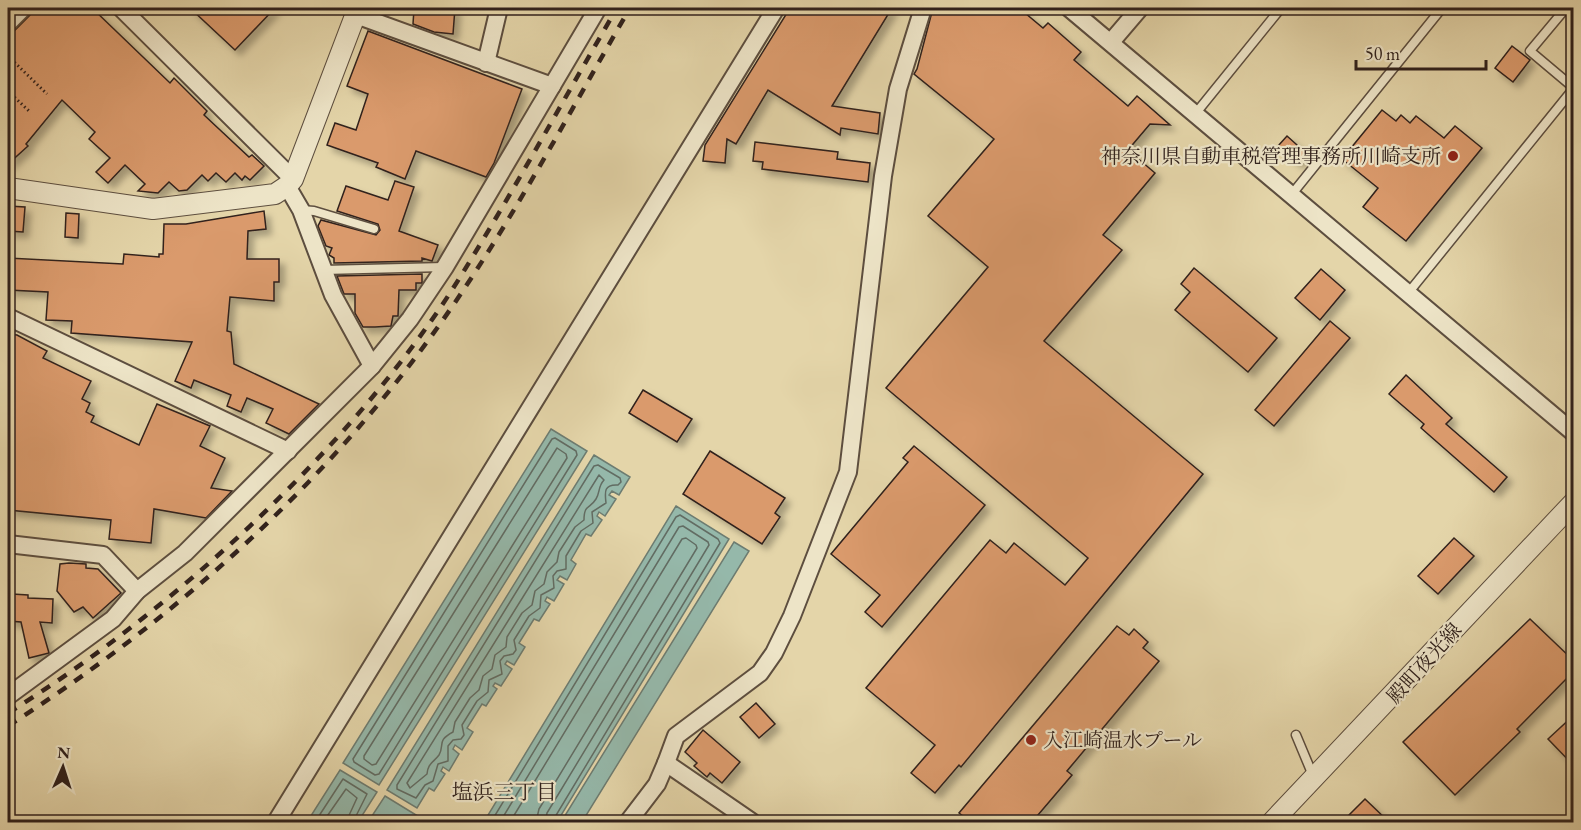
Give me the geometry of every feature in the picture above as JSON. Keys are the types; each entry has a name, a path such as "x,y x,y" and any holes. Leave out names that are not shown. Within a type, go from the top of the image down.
{"street":[{"path":"8,23 23,8"},
{"path":"121,8 290,183 333,295 372,366"},
{"path":"486,63 499,8"},
{"path":"8,696 113,619 137,591 185,553 372,366 410,319 444,267 598,8"},
{"path":"276,822 776,8"},
{"path":"628,822 657,784 676,736 760,673 774,653 792,616 848,472 883,176 898,89 923,8"},
{"path":"1069,8 1574,433"},
{"path":"1111,42 1140,8"},
{"path":"8,188 160,209 271,195 290,183 357,11 486,63 552,86"},
{"path":"8,317 288,451"},
{"name":"殿町夜光線","path":"1272,822 1574,502"},
{"path":"8,544 103,555 137,591"},
{"path":"666,763 752,822"}],"lane":[{"path":"1196,113 1281,8"},
{"path":"1292,194 1442,8"},
{"path":"1409,292 1574,88 1530,51 1566,8"},
{"path":"301,210 314,211 374,230"},
{"path":"323,270 444,267"},
{"path":"1296,735 1315,778"}],"path":[{"path":"8,56 47,94"},
{"path":"8,91 28,111"}],"water":[{"path":"551,429 587,451 379,785 343,763"},
{"path":"594,455 630,477 619,495 612,491 609,495 616,499 605,516 599,512 597,516 602,520 591,536 586,534 571,560 576,564 567,580 560,576 557,580 564,584 554,601 547,597 545,601 550,604 539,621 534,619 519,643 525,647 514,665 507,661 505,664 512,669 501,686 495,683 493,686 497,689 486,706 482,704 467,728 473,732 462,750 455,745 453,749 459,754 449,771 443,767 441,771 445,774 434,791 429,788 417,808 387,790"},
{"path":"676,506 729,539 557,822 488,822 485,820"},
{"path":"734,542 749,551 582,822 561,822"},
{"path":"340,770 377,792 358,822 307,822"},
{"path":"385,796 421,818 418,822 368,822"}],"building":[{"path":"34,8 92,8 170,83 174,78 207,111 204,115 249,157 252,155 264,166 250,180 245,176 242,180 235,173 226,182 216,173 208,181 202,175 187,190 179,191 169,182 158,193 138,191 145,184 125,165 108,183 96,172 110,158 89,139 95,132 62,100 26,144 28,146 8,164 8,33 15,30"},
{"path":"190,8 275,8 235,50"},
{"path":"425,8 455,8 453,34 434,32 413,24 414,9 425,10"},
{"path":"790,8 892,8 832,106 880,113 878,134 841,128 840,135 768,90 736,144 727,139 725,163 703,161 705,145"},
{"path":"933,8 1019,8 1043,28 1048,23 1081,52 1074,60 1128,106 1137,96 1170,125 1150,124 1128,150 1155,173 1103,235 1122,250 1044,341 1203,474 961,767 959,765 935,793 911,773 935,745 866,688 990,540 1006,553 1014,543 1065,585 1088,558 886,388 988,267 928,216 994,139 914,74"},
{"path":"368,31 522,89 494,163 486,177 416,151 405,179 376,167 378,163 327,145 335,123 356,130 368,94 347,86"},
{"path":"1512,46 1530,60 1513,82 1495,68"},
{"path":"1382,110 1396,121 1401,115 1410,123 1416,116 1444,138 1455,126 1482,148 1406,241 1363,207 1378,188 1342,159"},
{"path":"1287,136 1306,153 1298,163 1278,146"},
{"path":"755,142 838,152 837,159 870,163 868,182 762,169 763,162 753,161"},
{"path":"395,181 414,187 399,231 438,245 432,261 422,258 422,261 334,263 334,258 329,255 332,248 326,246 318,226 321,220 376,235 380,230 378,224 337,211 346,186 388,200"},
{"path":"8,206 25,207 23,232 8,231"},
{"path":"264,211 266,229 248,231 247,259 279,259 279,282 274,282 274,301 230,297 227,331 231,332 234,364 319,404 289,434 266,423 273,409 247,398 241,412 227,406 231,395 194,380 191,388 175,381 192,342 71,333 72,321 46,320 48,292 8,290 8,258 123,264 124,254 159,257 159,254 163,254 164,224 186,224"},
{"path":"66,213 79,214 78,238 65,237"},
{"path":"1194,268 1277,338 1248,372 1175,310 1190,292 1181,284"},
{"path":"1321,269 1345,290 1320,320 1295,298"},
{"path":"422,274 422,283 416,283 416,290 399,290 398,316 393,316 391,326 375,327 363,327 355,313 355,294 344,294 337,276"},
{"path":"1330,321 1350,338 1274,426 1255,410"},
{"path":"8,334 17,335 47,351 43,358 91,381 82,399 90,403 86,412 94,416 91,422 139,445 157,404 210,426 200,446 225,458 211,488 232,491 206,518 154,509 151,543 109,539 111,520 8,510"},
{"path":"1406,375 1452,418 1446,424 1507,477 1494,492 1421,428 1424,424 1389,394"},
{"path":"643,390 692,419 677,442 629,413"},
{"path":"914,446 985,505 882,627 865,612 880,595 831,554 908,462 903,458"},
{"path":"710,451 785,498 775,513 780,517 762,544 683,494"},
{"path":"1454,538 1474,556 1438,594 1418,576"},
{"path":"60,564 86,564 86,568 98,569 121,593 93,618 83,607 74,612 57,591"},
{"path":"12,594 28,595 28,598 53,599 52,623 40,622 49,653 29,658 21,622 8,621 8,597"},
{"path":"1530,619 1574,661 1574,671 1517,729 1520,732 1455,795 1403,742"},
{"path":"1117,626 1129,635 1134,629 1148,642 1143,648 1159,661 1067,771 1072,775 1032,822 971,822 959,813"},
{"path":"756,703 775,724 759,738 740,717"},
{"path":"1574,715 1574,766 1548,739"},
{"path":"703,730 740,762 722,783 710,773 707,777 694,766 697,763 685,752"},
{"path":"1365,799 1389,822 1342,822"}],"railway":[{"path":"8,713 70,672 131,627 192,577 252,524 361,410 409,351 452,290 617,8"},
{"path":"8,726 136,636 198,586 256,534 365,420 414,359 483,260 630,8"}],"place":[{"name":"神奈川県自動車税管理事務所川崎支所","path":"1453,156"},
{"name":"入江崎温水プール","path":"1031,740"}],"district":[{"name":"塩浜三丁目","path":"504,791"}]}
